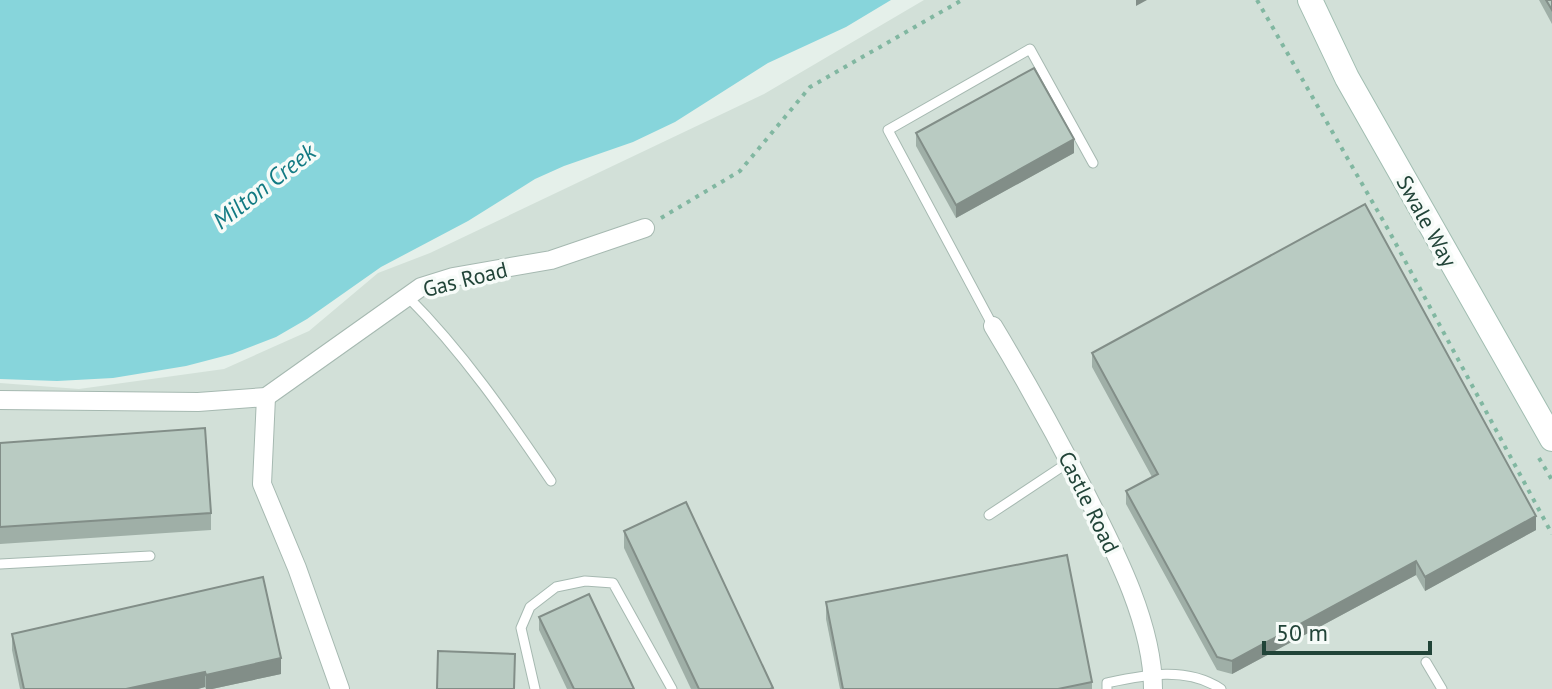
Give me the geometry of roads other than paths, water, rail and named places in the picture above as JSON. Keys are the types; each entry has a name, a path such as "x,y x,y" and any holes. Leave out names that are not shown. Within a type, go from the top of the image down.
{"main road":[{"name":"Swale Way","path":"1310,0 1347,78 1552,439"}],"street":[{"name":"Gas Road","path":"266,397 421,287 442,280 551,260 645,228"},
{"name":"Castle Road","path":"993,326 1035,395 1106,534 1136,601 1153,681"},
{"path":"0,400 198,402 266,397 262,484 297,568 340,689"}],"lane":[{"path":"993,326 888,130 1030,49 1093,163"},
{"path":"407,296 499,402 551,481"},
{"path":"989,515 1069,462"},
{"path":"0,564 150,556"},
{"path":"535,689 521,628 530,607 556,587 585,581 613,583 672,689"},
{"path":"1426,662 1442,689"},
{"path":"1107,689 1107,683 1193,677 1221,689"}],"water":[{"name":"Milton Creek","path":"0,0 891,0 846,27 768,63 675,122 633,142 535,179 468,221 381,267 276,337 232,354 186,366 113,378 57,381 0,379"}]}
